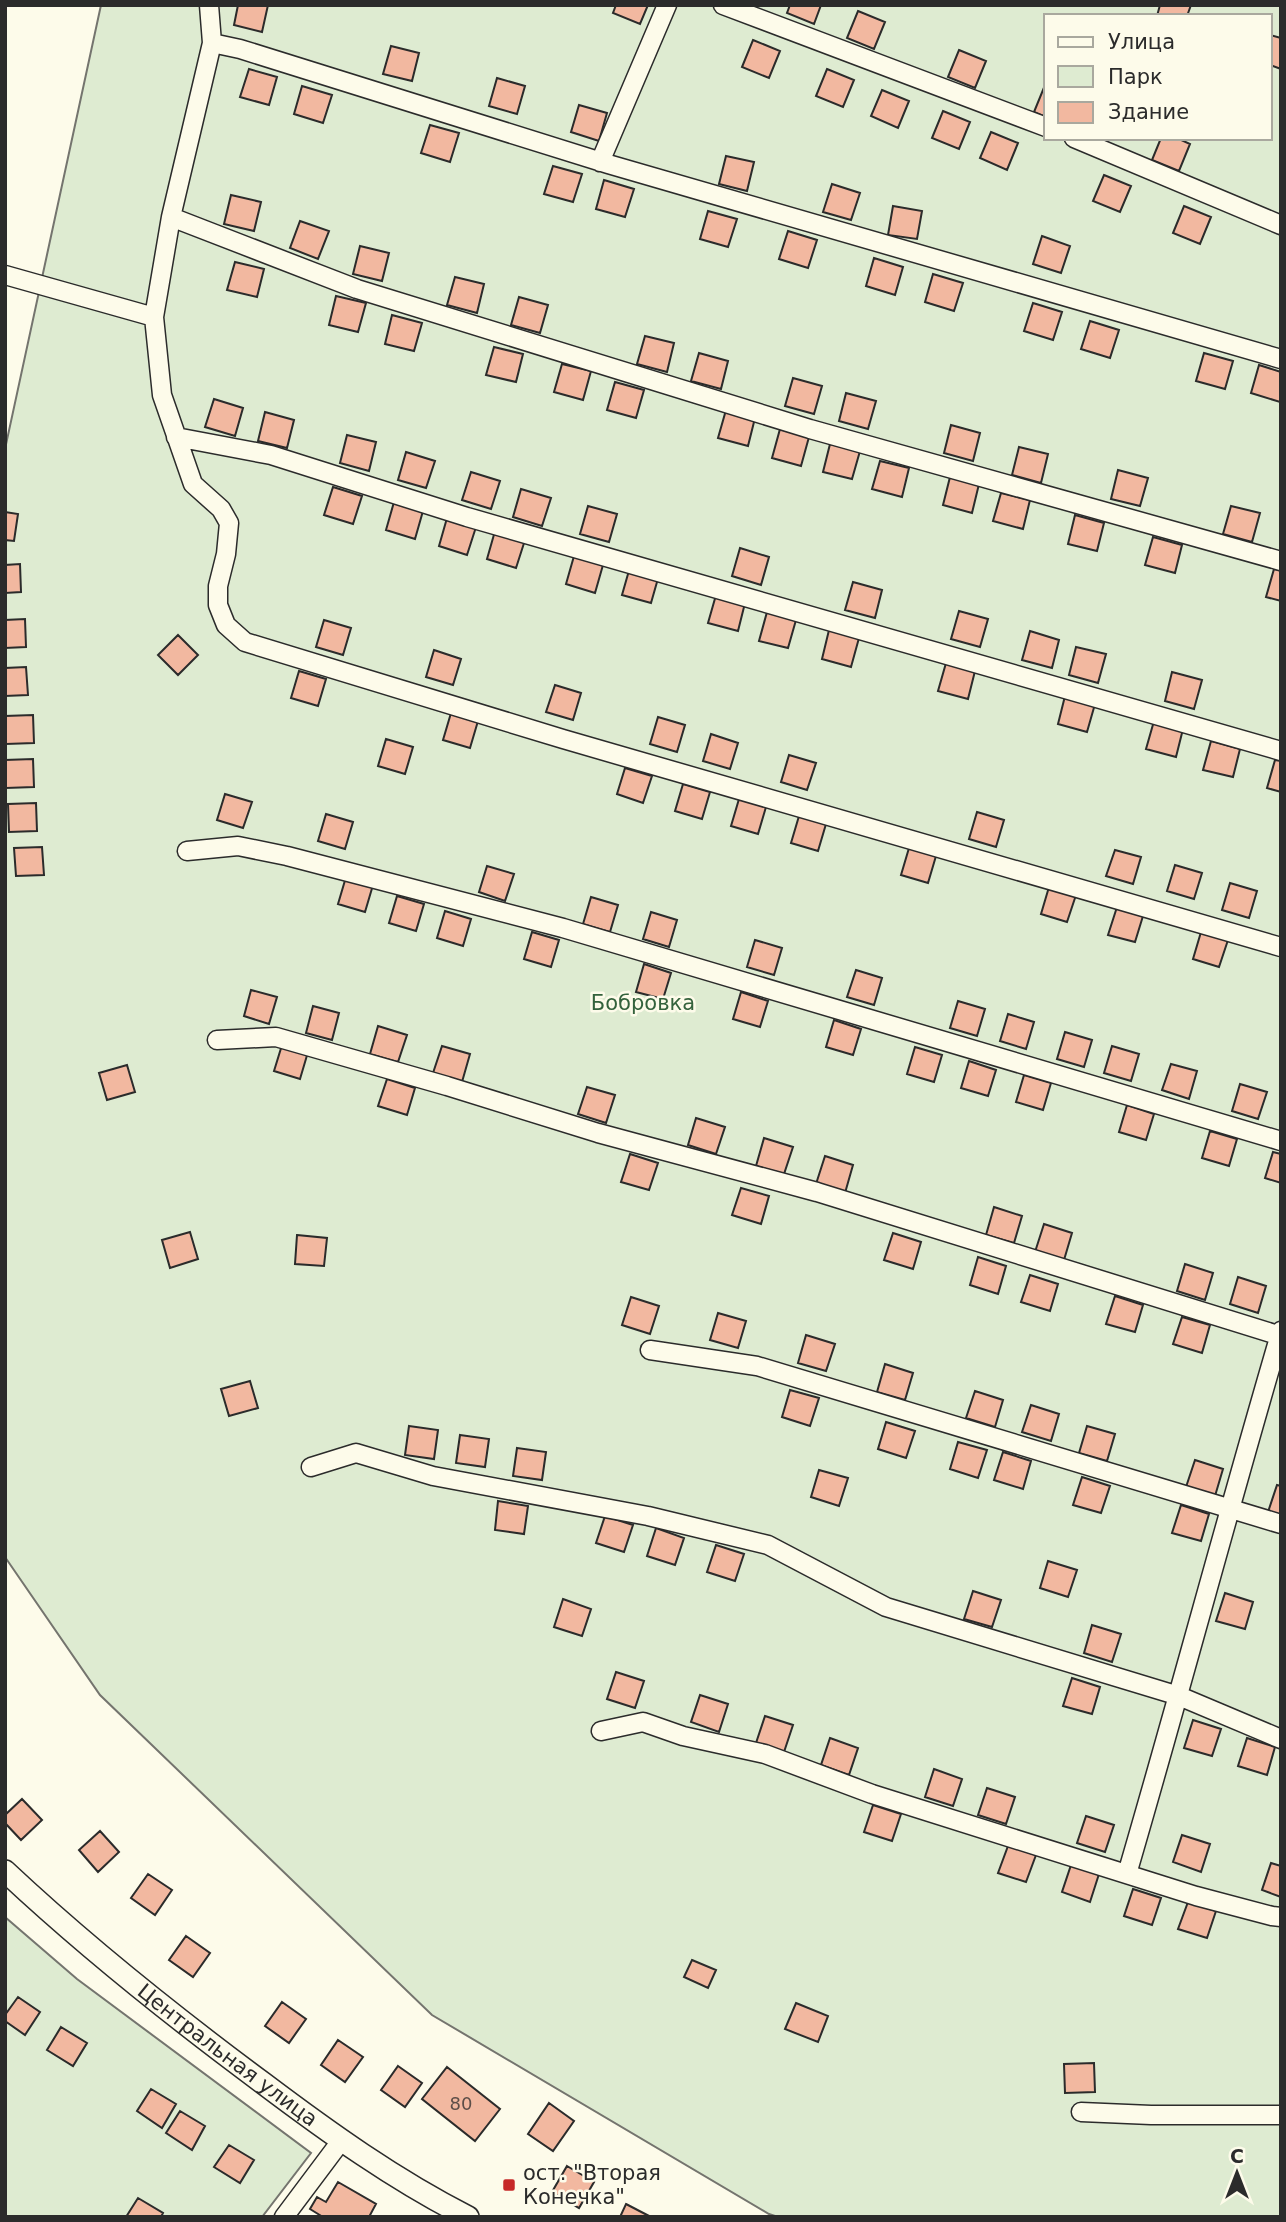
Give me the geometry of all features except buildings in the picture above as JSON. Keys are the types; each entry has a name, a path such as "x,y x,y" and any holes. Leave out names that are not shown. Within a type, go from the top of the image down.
{"street":[{"path":"209,5 212,43 171,217 154,317 162,395 193,484 220,509 229,523 226,554 218,586 218,605 226,625 245,642 563,739 1281,947"},
{"path":"600,162 667,5"},
{"path":"723,5 1044,126"},
{"path":"212,43 240,49 600,162 1281,359"},
{"path":"1078,140 1281,225"},
{"path":"171,217 358,289 810,429 1281,561"},
{"path":"5,275 154,317"},
{"path":"176,437 271,455 467,517 1281,751"},
{"path":"187,851 238,846 287,856 563,928 1281,1141"},
{"path":"217,1040 276,1037 598,1133 817,1192 1280,1334 1127,1874"},
{"path":"650,1350 757,1366 1281,1524"},
{"path":"311,1467 356,1453 433,1476 648,1516 768,1545 886,1607 1179,1696 1281,1739"},
{"path":"601,1731 643,1722 683,1736 765,1755 872,1794 1196,1896 1281,1917"},
{"name":"Центральная улица","path":"5,1871 95,1950 205,2040 341,2141 468,2217"},
{"path":"1081,2112 1281,2115"},
{"path":"284,2217 341,2141"}],"green space":[{"name":"Бобровка","path":"101,5 1281,5 1281,2217 778,2217 769,2214 432,2015 100,1695 5,1557 5,449"},
{"path":"5,1917 77,1979 311,2153 262,2217 5,2217"}],"place":[{"name":"ост. \"Вторая Конечка\"","path":"509,2185"}]}
